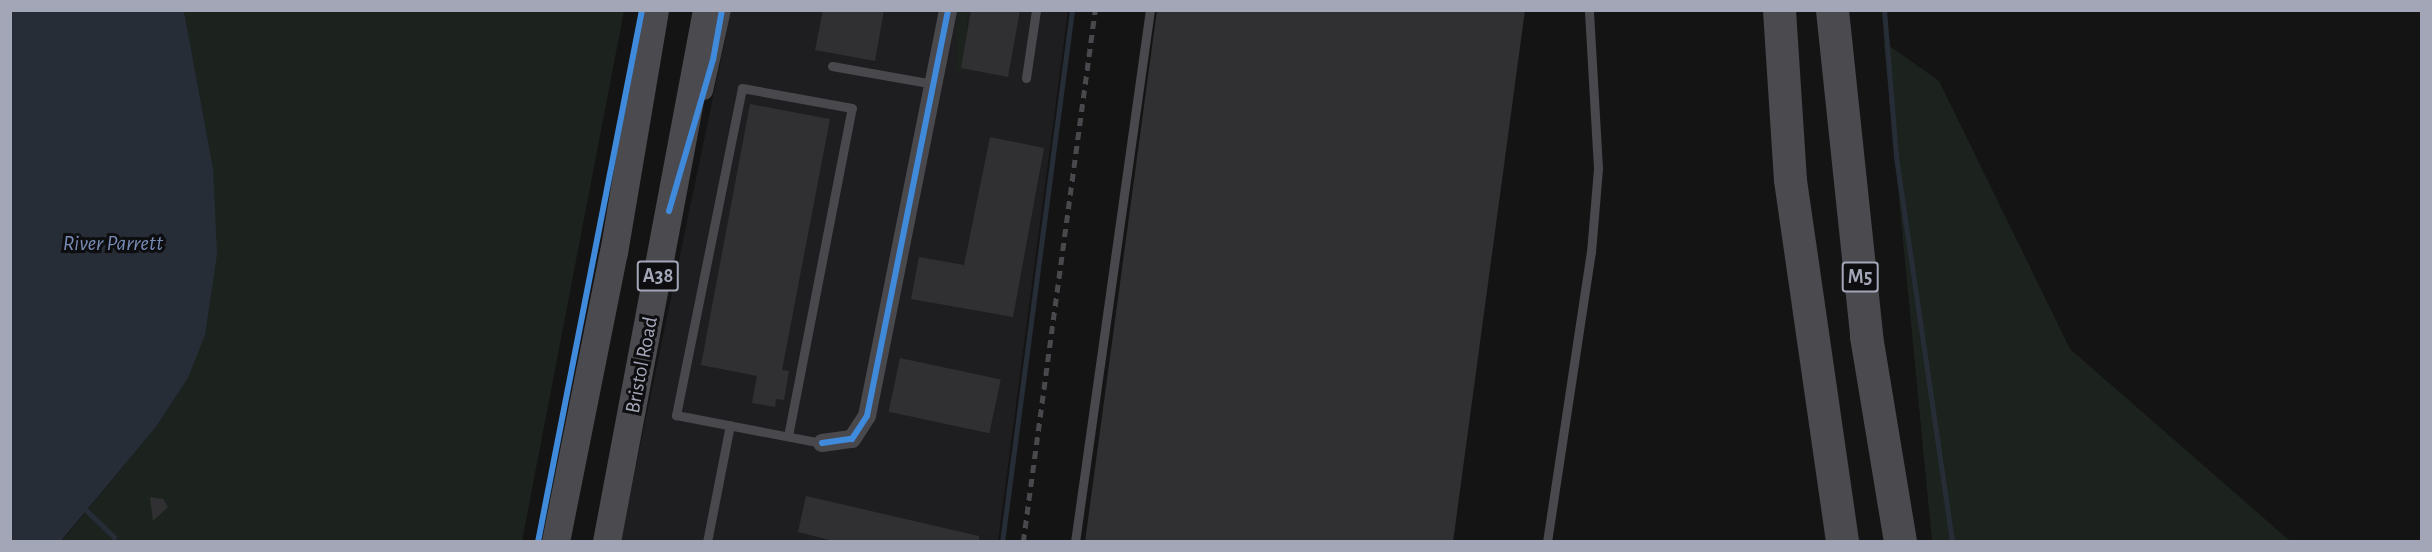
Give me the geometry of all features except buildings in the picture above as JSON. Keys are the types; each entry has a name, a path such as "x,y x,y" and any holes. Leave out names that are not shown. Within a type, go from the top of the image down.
{"highway":[{"path":"1779,10 1790,180 1842,542"},
{"name":"M5","path":"1832,10 1866,336 1900,542"}],"main road":[{"name":"A38","path":"556,542 655,10"},
{"name":"Bristol Road","path":"607,542 707,10"}],"street":[{"path":"669,211 713,60 722,10"},
{"path":"822,443 852,439 867,416 948,10"}],"lane":[{"path":"1026,78 1036,10"},
{"path":"1076,542 1150,10"},
{"path":"1547,542 1592,242 1598,168 1589,10"},
{"path":"832,66 934,84"},
{"path":"788,436 852,108 742,88 676,415 822,443"},
{"path":"706,542 730,425"}],"shaded area":[{"path":"184,11 624,11 522,541 61,542 156,427 188,378 213,168"},
{"path":"731,11 1068,11 998,541 620,542"},
{"path":"957,11 967,11 967,70 957,70"},
{"path":"1884,42 1939,81 2070,349 2290,541 1932,541"}],"water":[{"name":"River Parrett","path":"10,11 184,11 213,168 217,254 205,335 188,378 156,427 61,541 11,541"}],"waterway":[{"path":"1002,542 1072,10"},
{"path":"1884,10 1896,157 1952,542"},
{"path":"83,507 114,537"}],"railway":[{"path":"1023,542 1095,10"}],"cycle path":[{"path":"538,542 642,10"},
{"path":"669,211 713,60 722,10"},
{"path":"822,443 852,439 867,416 948,10"}]}
